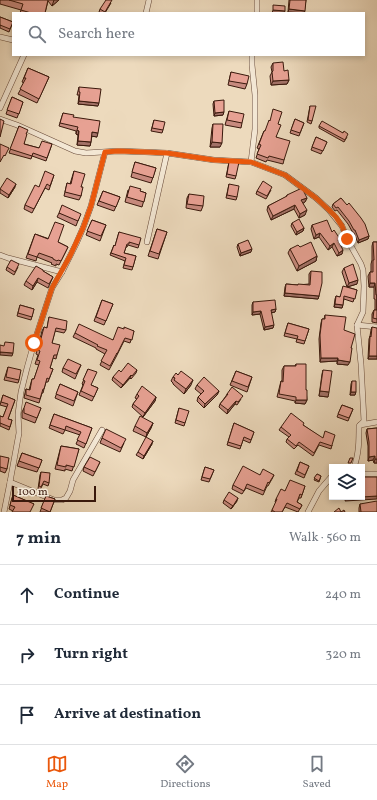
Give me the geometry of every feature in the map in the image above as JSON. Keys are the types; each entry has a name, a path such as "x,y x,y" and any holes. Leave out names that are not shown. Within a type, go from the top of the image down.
{"street":[{"path":"146,12 149,0"},
{"path":"257,0 257,12"},
{"path":"0,37 12,40"},
{"path":"0,108 24,56"},
{"path":"251,162 255,129 252,56"},
{"path":"0,119 75,151 86,153 118,151 167,153 214,160 251,162 285,175 329,210 342,226 363,270 363,312 358,325 364,421 359,426 359,441 355,464"},
{"path":"4,512 19,433 18,414 27,368 52,288 62,272 83,228 91,206 105,152"},
{"path":"147,242 167,153"},
{"path":"0,255 62,272"},
{"path":"358,325 377,327"},
{"path":"359,426 377,422"},
{"path":"10,482 54,500 62,500 66,498 73,480 102,430"},
{"path":"365,474 377,474"},
{"path":"308,512 319,490 329,479"}],"building":[{"path":"9,0 48,0 45,12 28,12 21,10 23,4"},
{"path":"106,0 112,0 105,12 100,9"},
{"path":"290,0 306,0 305,11 289,9"},
{"path":"273,5 285,6 285,11 273,10"},
{"path":"0,17 12,22 10,29 0,25"},
{"path":"283,62 284,71 288,70 289,80 273,81 273,63"},
{"path":"28,68 49,77 39,99 20,89 26,78 24,78"},
{"path":"231,72 249,76 247,84 229,81"},
{"path":"79,87 101,89 99,103 79,101"},
{"path":"12,97 23,102 19,114 7,110"},
{"path":"224,100 224,112 215,113 214,101"},
{"path":"310,106 316,106 312,121 308,120"},
{"path":"273,109 282,112 278,124 281,125 276,137 290,141 284,160 269,156 268,158 257,154 261,145 259,144 269,120 270,121"},
{"path":"229,111 244,114 242,123 227,120"},
{"path":"63,113 74,115 73,117 100,121 98,133 92,132 91,142 78,141 78,127 60,123"},
{"path":"0,119 4,121 0,137"},
{"path":"295,119 304,123 300,133 291,130"},
{"path":"154,120 165,122 163,130 152,128"},
{"path":"322,121 343,133 344,131 348,134 345,140 319,126"},
{"path":"213,124 223,124 222,143 212,142"},
{"path":"19,126 28,130 24,144 39,148 42,141 52,144 47,158 33,153 32,156 10,149"},
{"path":"316,137 327,142 323,151 312,147"},
{"path":"0,144 9,148 0,162"},
{"path":"135,162 156,168 153,178 132,172"},
{"path":"229,162 239,162 236,176 227,174"},
{"path":"45,171 54,175 50,186 47,184 34,209 25,205 35,185 39,187"},
{"path":"74,171 85,174 81,187 83,187 81,196 65,192 67,183 71,184"},
{"path":"7,178 16,184 9,195 0,189"},
{"path":"263,181 272,187 267,196 257,191"},
{"path":"229,184 239,186 237,197 227,195"},
{"path":"130,186 141,189 140,191 146,193 144,202 127,197"},
{"path":"302,188 307,198 301,200 307,210 300,214 295,205 273,216 268,206"},
{"path":"103,191 120,197 116,207 99,201"},
{"path":"189,194 204,196 203,206 187,204"},
{"path":"341,198 347,205 349,203 361,218 365,224 369,236 359,240 349,221 338,207 336,208 333,204"},
{"path":"62,205 81,214 78,221 59,213"},
{"path":"299,219 304,228 297,232 292,223"},
{"path":"92,220 106,225 101,236 87,231"},
{"path":"327,220 332,232 334,230 340,239 338,240 343,250 339,253 334,243 330,246 320,233 316,235 312,225"},
{"path":"55,222 64,225 58,242 68,247 61,261 57,261 39,253 37,257 28,254 35,234 48,239"},
{"path":"157,229 167,232 159,254 150,251"},
{"path":"119,232 141,238 139,245 129,242 124,253 136,256 133,267 124,265 126,258 111,253 114,245 115,246"},
{"path":"248,240 252,249 241,253 238,244"},
{"path":"311,242 317,256 299,266 290,249 298,245 300,247"},
{"path":"373,242 377,242 377,295 375,283 370,283 370,272 373,272 374,260"},
{"path":"11,260 19,264 15,272 7,267"},
{"path":"353,264 358,280 349,283 344,268"},
{"path":"36,266 53,277 49,284 38,278 33,286 26,281"},
{"path":"311,271 322,272 322,283 319,296 285,293 286,284 310,285"},
{"path":"343,286 357,290 355,299 344,296 343,305 335,304 336,296 340,297"},
{"path":"102,300 113,304 106,321 96,317"},
{"path":"275,300 276,309 271,310 274,325 265,327 261,311 253,312 253,302"},
{"path":"20,305 34,309 32,317 18,313"},
{"path":"374,310 377,310 377,319 373,318"},
{"path":"325,315 346,317 344,330 355,334 351,348 350,362 338,360 338,358 321,358 320,335 322,319 325,319"},
{"path":"49,317 67,321 66,330 56,328 52,343 60,345 57,355 54,355 50,368 53,369 49,379 47,378 40,399 26,395 26,389 30,390 32,379 34,379 40,361 37,360 40,351 38,350 44,327 47,328"},
{"path":"288,323 309,329 305,341 297,339 298,336 285,333"},
{"path":"79,324 113,340 118,327 124,329 124,327 134,331 132,340 125,338 110,366 101,361 107,350 75,333"},
{"path":"372,327 377,328 377,356 369,356"},
{"path":"5,342 14,343 13,353 0,352 0,345 4,346"},
{"path":"68,359 81,365 76,374 63,368"},
{"path":"128,363 137,370 123,385 113,377 119,370 121,372"},
{"path":"296,364 306,364 307,400 296,400 296,397 279,394 281,381 283,382 284,366 296,366"},
{"path":"8,367 21,370 19,380 6,377"},
{"path":"88,369 97,372 91,385 98,388 94,397 81,391 85,381 83,380"},
{"path":"323,370 332,371 329,392 320,391"},
{"path":"181,371 193,380 186,389 174,380 175,378 173,377 176,373 178,375"},
{"path":"236,371 252,377 248,387 232,381"},
{"path":"204,377 219,391 205,404 198,397 204,391 197,385"},
{"path":"352,381 356,381 356,392 351,392"},
{"path":"60,384 78,392 74,401 56,394"},
{"path":"142,386 156,397 145,413 133,404 139,396 137,394"},
{"path":"232,387 243,396 228,410 220,404"},
{"path":"3,395 15,400 8,419 12,420 10,427 0,423 0,416 3,417 8,404 1,402"},
{"path":"26,402 41,408 37,418 24,413"},
{"path":"342,405 353,409 349,418 338,414"},
{"path":"179,408 189,411 185,423 176,420"},
{"path":"291,413 304,423 303,425 323,438 325,431 335,435 332,446 320,442 314,453 299,442 296,446 287,439 291,435 281,427"},
{"path":"54,414 92,428 86,444 77,440 81,432 66,426 65,430 50,425"},
{"path":"140,416 153,423 147,433 135,426"},
{"path":"234,423 254,432 251,440 244,437 241,446 228,442"},
{"path":"377,428 377,459 375,459 375,456 369,457 367,429"},
{"path":"106,429 126,439 121,448 102,438"},
{"path":"146,437 153,441 144,456 138,452"},
{"path":"61,446 79,449 74,467 57,465"},
{"path":"22,453 42,460 39,468 19,461"},
{"path":"0,456 9,458 7,469 0,467"},
{"path":"90,457 100,462 95,472 84,467"},
{"path":"350,458 353,458 351,463 348,463"},
{"path":"300,462 309,466 305,475 297,471"},
{"path":"243,466 260,475 263,469 274,475 269,483 268,482 264,491 247,484 244,491 233,485"},
{"path":"205,467 214,470 210,479 202,477"},
{"path":"41,472 50,473 49,483 44,481 41,487 39,486"},
{"path":"317,474 321,476 319,481 314,478"},
{"path":"365,477 377,477 377,496 365,497"},
{"path":"290,480 305,486 302,495 300,494 297,502 302,505 300,509 287,503 282,512 275,512 272,510 276,499 281,489 285,491"},
{"path":"229,492 238,498 233,506 224,500"},
{"path":"13,495 34,504 30,512 12,512 15,507 10,505"},
{"path":"46,496 55,499 50,512 41,508"},
{"path":"377,501 377,512 361,512 360,504"},
{"path":"339,508 341,512 334,512"}],"route":[{"path":"34,343 52,288 62,272 83,228 91,206 105,152 118,151 167,153 214,160 251,162 285,175 316,198 336,217 342,226 347,239"}]}
